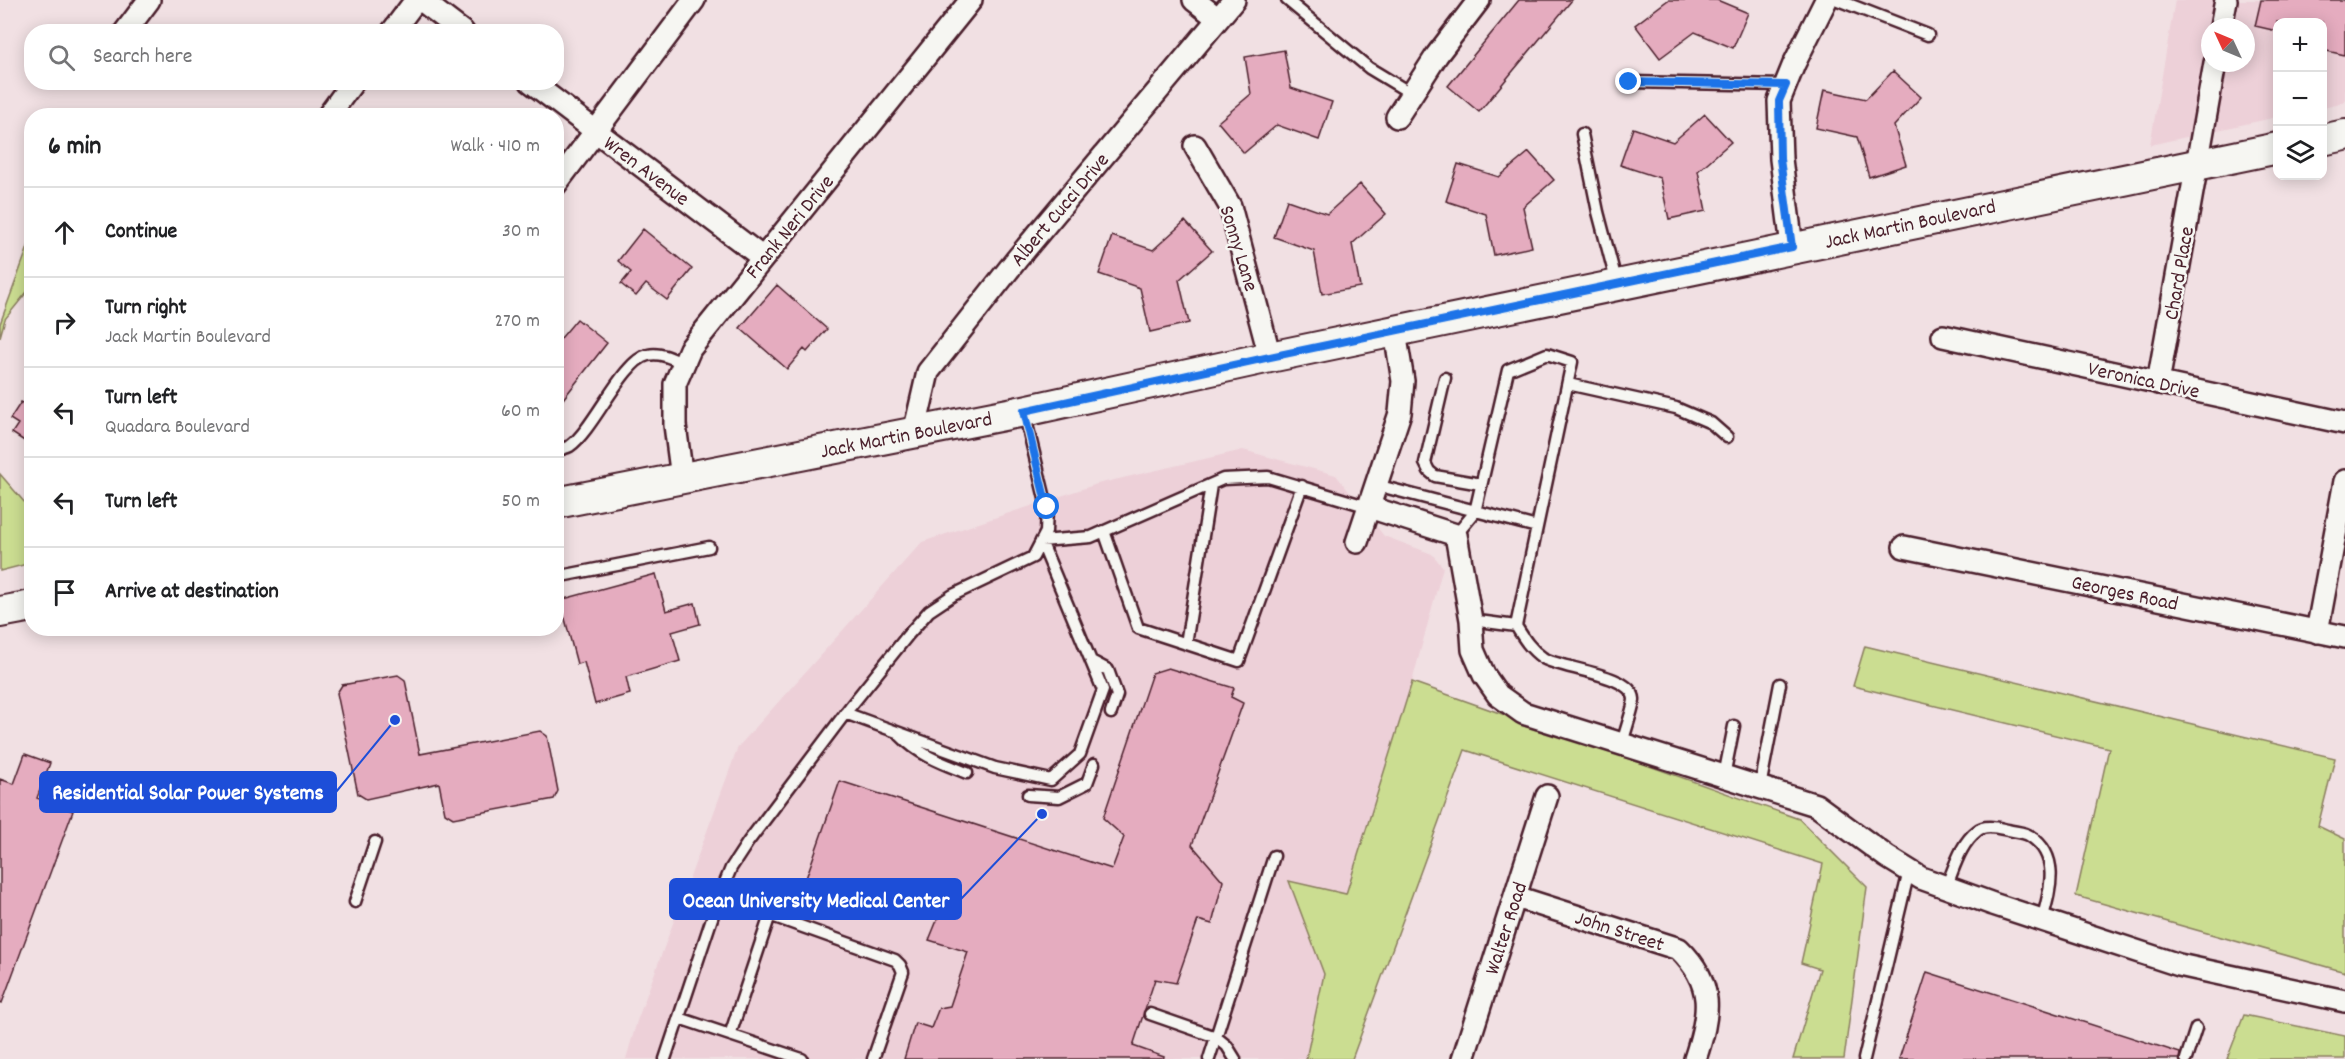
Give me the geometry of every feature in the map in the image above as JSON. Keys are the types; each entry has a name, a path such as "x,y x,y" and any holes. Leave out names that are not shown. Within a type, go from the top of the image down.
{"street":[{"path":"131,24 149,0"},
{"path":"398,24 416,0"},
{"path":"421,0 452,24"},
{"path":"564,173 694,0"},
{"name":"Frank Neri Drive","path":"682,478 675,425 675,384 690,349 971,0"},
{"path":"1194,0 1217,18"},
{"name":"Albert Cucci Drive","path":"914,433 928,372 1017,259 1234,0"},
{"path":"1397,117 1437,55 1479,0"},
{"path":"1792,247 1780,159 1779,101 1826,0"},
{"path":"2223,18 2226,0"},
{"name":"Chard Place","path":"2158,382 2213,72"},
{"path":"334,108 347,90"},
{"name":"Wren Avenue","path":"542,90 762,258"},
{"path":"2327,139 2345,135"},
{"name":"Sonny Lane","path":"1195,146 1230,206 1270,357"},
{"name":"Jack Martin Boulevard","path":"564,501 1024,411 1792,247 2273,149"},
{"path":"1357,542 1400,413 1402,381 1395,332"},
{"name":"Veronica Drive","path":"1943,336 2345,423"},
{"path":"2317,632 2345,481"},
{"path":"1370,507 1456,536 1471,620 1473,650 1484,675 1498,695 1523,712 1816,805 1921,878 1946,887 2179,965 2345,1001"},
{"name":"Georges Road","path":"1904,547 2345,637"},
{"path":"0,612 24,608"},
{"name":"Walter Road","path":"1463,1059 1547,796"},
{"name":"John Street","path":"1515,897 1679,949 1694,963 1701,976 1706,998 1704,1032 1695,1059"}],"lane":[{"path":"1287,0 1369,68 1412,94"},
{"path":"1838,0 1928,35"},
{"path":"1629,82 1786,85"},
{"path":"1582,134 1598,212 1617,285"},
{"path":"564,448 583,432 630,368 646,355 659,354 684,364"},
{"path":"1456,536 1475,512 1508,370 1547,354 1572,362 1516,626 1527,644 1545,659 1618,681 1629,688 1634,698 1622,744"},
{"path":"1445,378 1425,463 1435,476 1481,484"},
{"path":"1568,384 1676,408 1711,423 1727,436"},
{"path":"665,1059 718,897 731,868 748,842 845,713 929,611 953,595 1033,557 1046,532 1047,507 1024,411"},
{"path":"1041,542 1091,537 1223,479 1268,477 1370,507"},
{"path":"1186,644 1210,484"},
{"path":"1376,485 1537,527"},
{"path":"1104,531 1138,628 1239,661 1302,486"},
{"path":"845,713 995,768 1051,780 1080,754 1103,690 1041,542"},
{"path":"564,575 710,547"},
{"path":"1471,620 1516,626"},
{"path":"1091,662 1108,670 1117,695 1111,713"},
{"path":"1760,787 1780,684"},
{"path":"1724,776 1734,726"},
{"path":"898,733 912,748 936,761 967,773"},
{"path":"1028,795 1059,797 1087,783 1094,764"},
{"path":"1946,887 1962,849 1978,830 1991,827 2029,835 2042,848 2049,862 2052,885 2042,920"},
{"path":"355,902 375,842"},
{"path":"1209,1059 1274,856"},
{"path":"1864,1059 1909,870"},
{"path":"718,897 895,960 900,964 903,972 873,1059"},
{"path":"730,1035 770,915"},
{"path":"1150,1014 1216,1037 1227,1046 1235,1059"},
{"path":"679,1018 802,1059"},
{"path":"2186,1059 2196,1028"}],"shaded area":[{"path":"2175,0 2345,0 2345,102 2327,106 2327,18 2273,18 2273,118 2150,145"},
{"path":"1243,450 1336,475 1384,536 1432,554 1443,567 1412,682 1346,894 1289,881 1325,974 1306,1059 626,1059 637,1021 738,747 922,542 1097,484"}],"green space":[{"path":"24,258 24,296 5,319 0,337 0,324"},
{"path":"0,474 24,502 24,565 0,571"},
{"path":"1865,646 2335,758 2318,826 2345,839 2345,972 2076,896 2109,748 1853,686"},
{"path":"1412,682 1799,819 1867,887 1844,1059 1793,1059 1820,969 1801,963 1823,864 1465,750 1352,1059 1306,1059 1324,974 1289,881 1346,894"},
{"path":"2244,1015 2345,1036 2345,1059 2227,1059"}],"building":[{"path":"1519,0 1572,0 1479,112 1448,86"},
{"path":"1668,0 1717,0 1748,13 1733,48 1695,32 1660,58 1635,25"},
{"path":"2261,0 2345,0 2345,55 2327,51 2327,18 2273,18 2273,30 2255,26"},
{"path":"1284,50 1291,88 1332,102 1319,140 1277,125 1244,153 1218,122 1251,94 1245,57"},
{"path":"1893,71 1921,97 1894,126 1906,165 1869,177 1857,137 1816,128 1824,90 1866,99"},
{"path":"1705,114 1731,142 1698,171 1706,211 1669,219 1660,178 1620,165 1633,128 1673,142"},
{"path":"1529,152 1554,180 1523,207 1532,247 1494,255 1486,214 1446,201 1458,164 1499,177"},
{"path":"1360,184 1386,214 1352,244 1360,287 1322,294 1314,251 1274,237 1287,200 1327,214"},
{"path":"1185,221 1212,251 1179,280 1189,323 1150,332 1140,288 1099,274 1112,236 1153,250"},
{"path":"643,229 692,269 667,300 646,284 636,296 621,284 631,272 618,261"},
{"path":"777,285 827,329 807,352 804,349 787,369 740,328"},
{"path":"577,319 607,343 564,398 564,334"},
{"path":"21,402 24,404 24,441 12,433 18,424 10,419"},
{"path":"656,574 666,611 695,603 700,624 672,632 680,661 626,677 630,694 595,704 584,662 577,664 564,615 564,599"},
{"path":"1168,668 1234,688 1231,697 1243,703 1192,845 1223,881 1212,924 1198,920 1176,983 1155,979 1133,1046 1164,1057 1163,1059 904,1059 915,1023 931,1028 939,1008 950,1006 968,952 929,940 938,918 804,884 840,781 1112,869 1124,837 1103,818 1152,673"},
{"path":"398,675 405,680 420,754 540,731 547,736 558,791 554,799 453,818 445,813 439,783 366,799 358,794 337,693 342,685"},
{"path":"25,754 50,763 37,798 73,811 2,1003 0,1002 0,779 14,784"},
{"path":"1927,972 2180,1053 2179,1059 1899,1059"}],"place":[{"name":"Residential Solar Power Systems","path":"395,720"},
{"name":"Ocean University Medical Center","path":"1042,814"}],"route":[{"path":"1047,507 1024,411 1792,247 1780,159 1779,101 1786,85 1629,82"}]}
